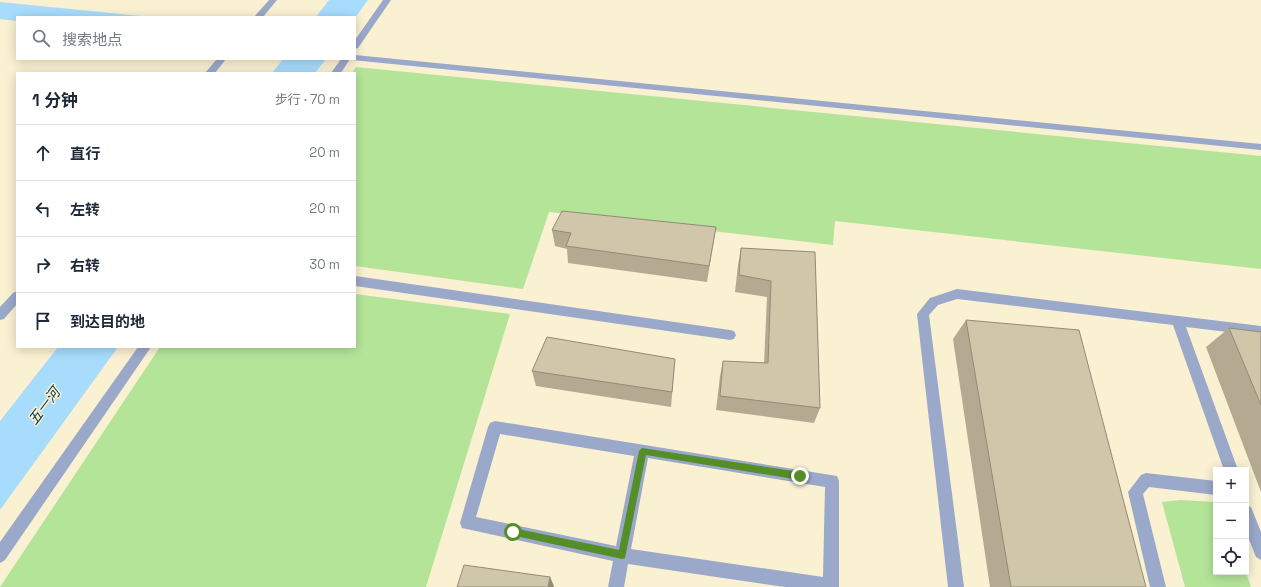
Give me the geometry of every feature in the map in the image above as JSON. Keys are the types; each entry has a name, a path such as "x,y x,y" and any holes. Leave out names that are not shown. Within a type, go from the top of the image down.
{"street":[{"path":"259,16 273,0"},
{"path":"356,45 387,0"},
{"path":"356,58 1261,147"},
{"path":"211,72 221,60"},
{"path":"337,72 345,60"},
{"path":"356,281 730,336"},
{"path":"956,587 923,314 934,301 957,294 1261,331"},
{"path":"0,316 16,297"},
{"path":"1178,321 1230,467"},
{"path":"0,555 144,348"},
{"path":"495,428 832,481 831,586 622,555 467,523 495,428"},
{"path":"616,587 642,451"},
{"path":"1158,587 1135,492 1146,480 1213,488"},
{"path":"1249,520 1261,552"}],"green space":[{"path":"356,67 1261,156 1261,269 835,221 833,245 549,212 523,289 356,266 356,72 353,72"},
{"path":"356,294 510,314 426,587 0,587 159,348 356,348"},
{"path":"1180,500 1213,502 1213,575 1247,575 1251,587 1185,587 1162,502"}],"water":[{"path":"329,0 368,0 356,17 317,16"},
{"path":"0,2 141,16 16,16 16,21 0,19"},
{"path":"282,60 325,60 316,72 273,72"},
{"name":"五一河","path":"57,348 117,348 0,510 0,421"}],"building":[{"path":"562,211 716,227 709,266 566,246 571,233 552,230"},
{"path":"741,248 815,252 820,408 720,396 723,361 768,363 771,281 739,275"},
{"path":"966,320 1079,330 1146,587 1011,587"},
{"path":"1229,328 1261,332 1261,405"},
{"path":"547,337 675,359 672,392 532,371"},
{"path":"464,565 550,577 548,587 457,587"}],"route":[{"path":"513,532 622,555 642,451 800,476"}]}
